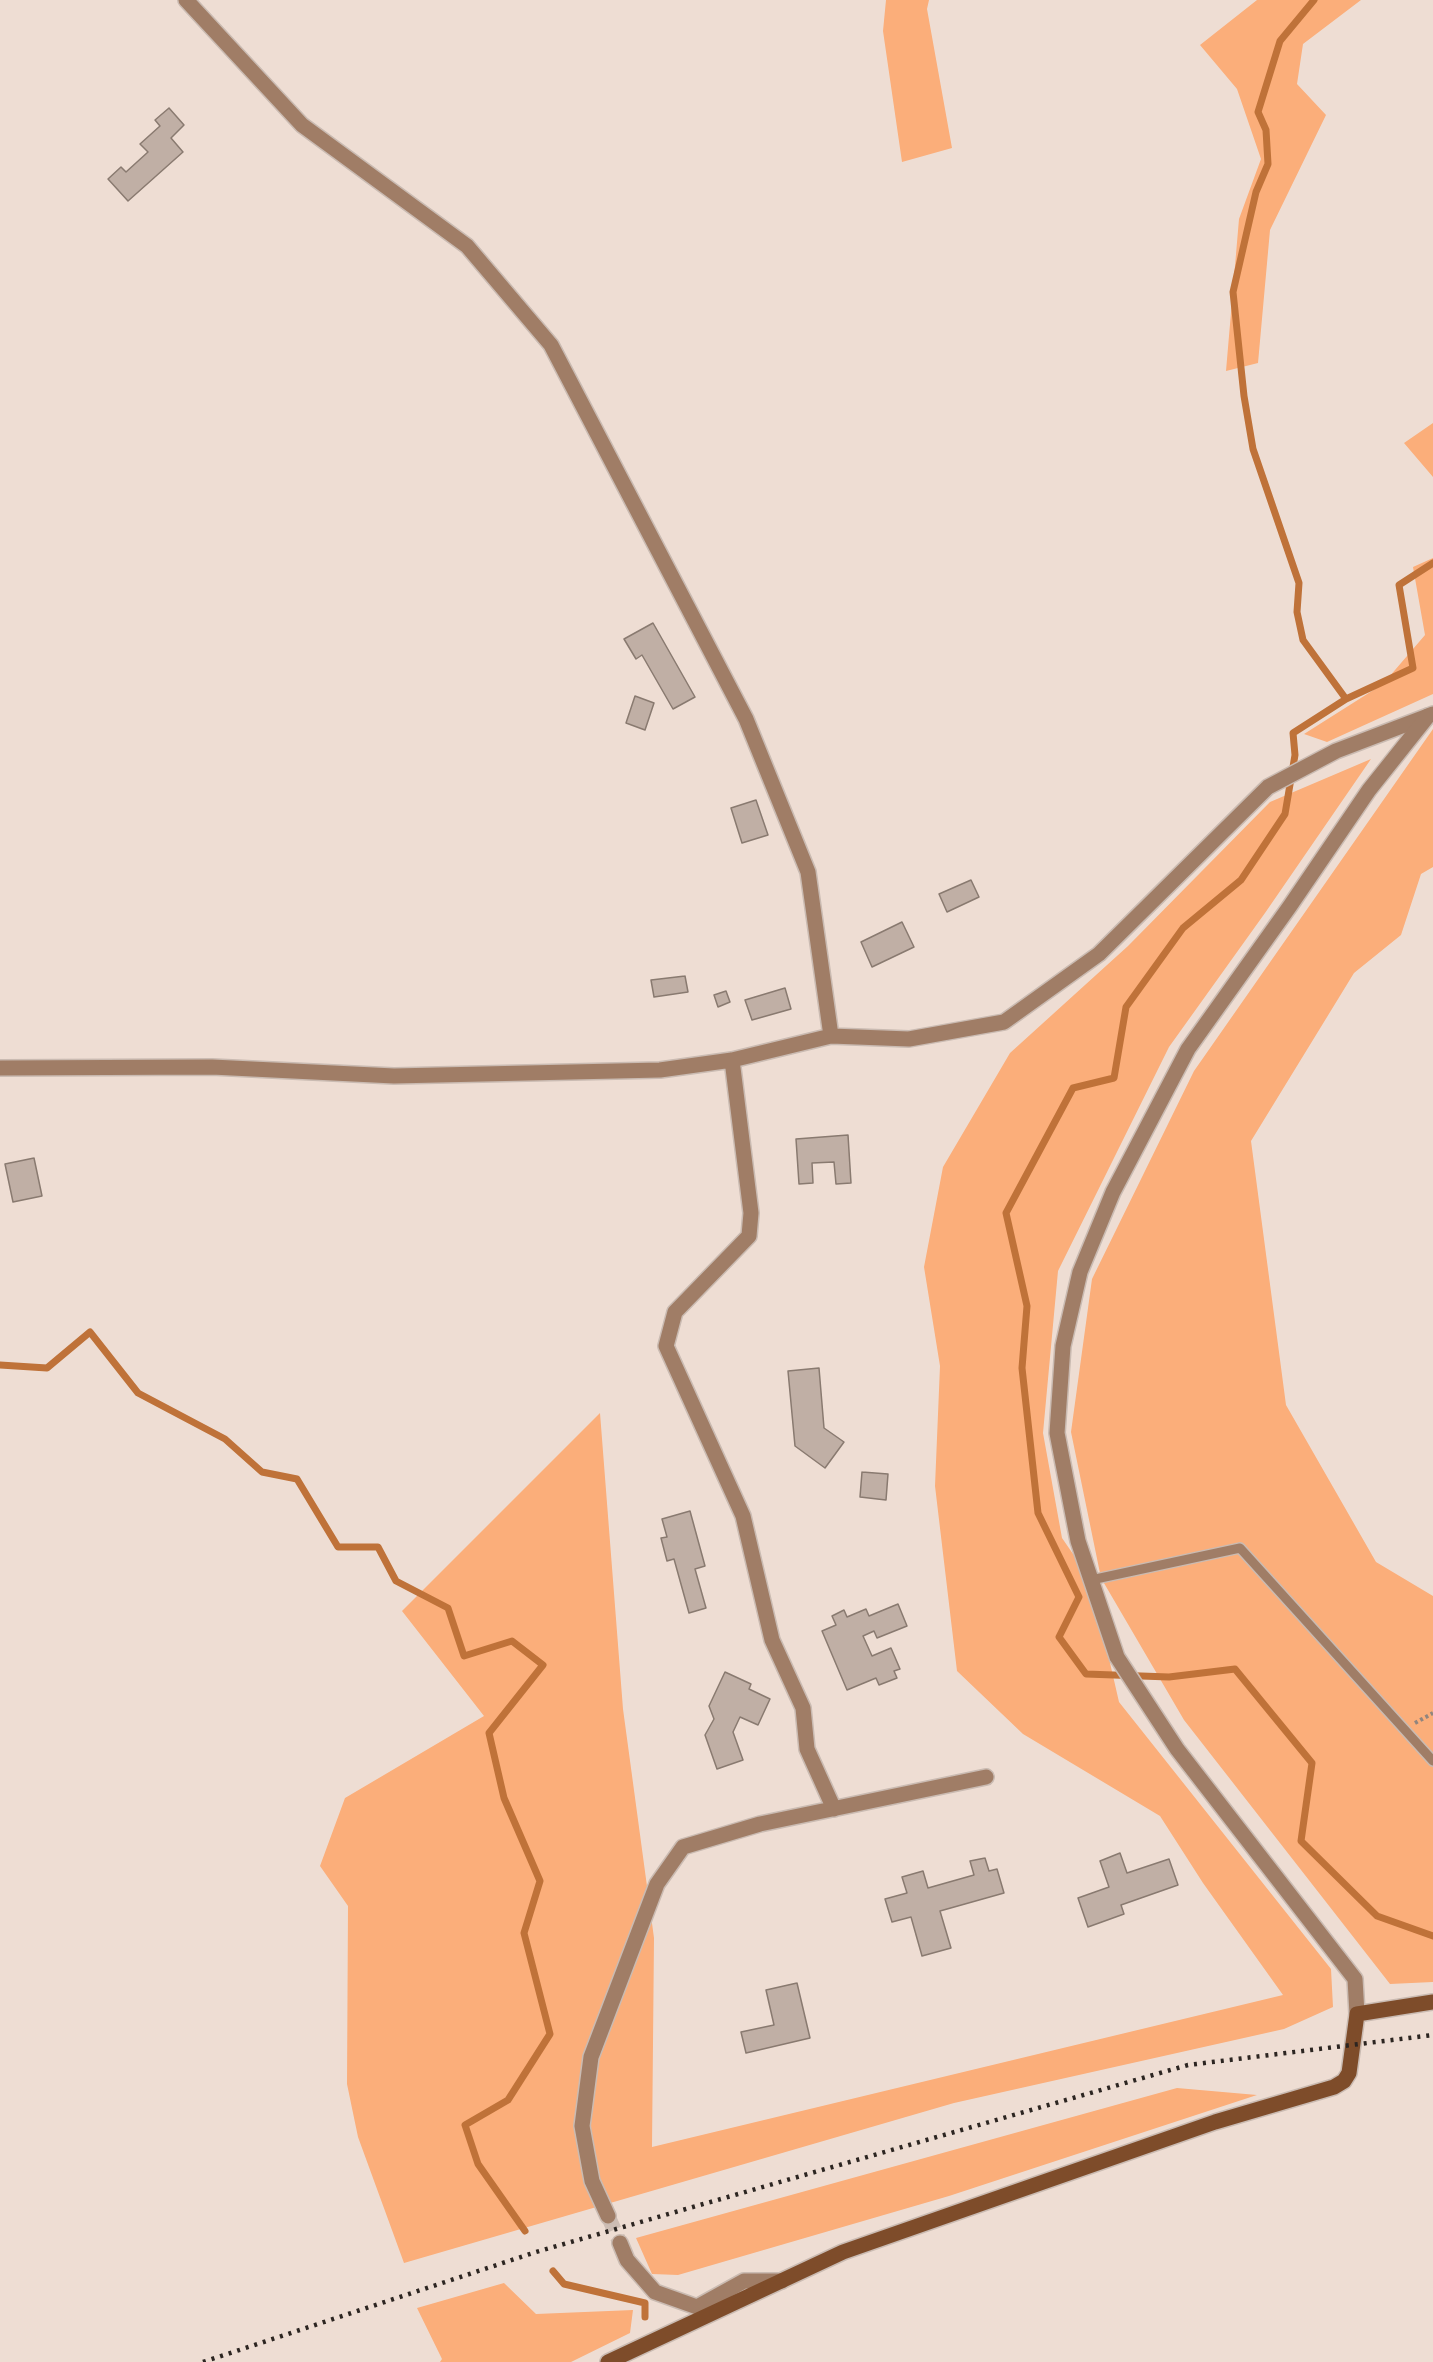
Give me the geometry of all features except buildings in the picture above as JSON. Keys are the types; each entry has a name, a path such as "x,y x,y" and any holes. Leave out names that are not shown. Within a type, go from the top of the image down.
{"main road":[{"path":"608,2362 843,2252 1215,2122 1334,2087 1344,2081 1349,2073 1357,2014 1433,2002"}],"street":[{"path":"186,0 302,125 467,246 551,345 746,718 808,872 831,1036"},
{"path":"0,1068 212,1067 394,1076 660,1070 732,1060 831,1036 909,1039 1004,1022 1099,954 1269,787 1336,751 1430,715"},
{"path":"1357,2014 1355,1979 1178,1749 1141,1697 1117,1657 1078,1541 1057,1433 1062,1346 1080,1272 1113,1192 1188,1049 1369,790 1430,715"},
{"path":"732,1060 751,1213 749,1236 675,1312 666,1346 743,1516 772,1640 803,1708 807,1749 834,1809"},
{"path":"608,2216 592,2181 582,2126 591,2057 657,1884 682,1847 760,1824 986,1778"},
{"path":"620,2243 627,2260 655,2292 697,2307 744,2281 782,2281"}],"lane":[{"path":"1091,1580 1240,1548 1433,1761"}],"shaded area":[{"path":"886,0 929,0 927,9 952,148 902,162 883,31"},
{"path":"1257,0 1361,0 1303,44 1297,84 1326,115 1270,230 1258,363 1226,371 1239,219 1261,159 1237,89 1200,45"},
{"path":"1433,423 1433,477 1404,443"},
{"path":"1433,558 1433,694 1327,742 1304,734 1383,684 1425,635 1413,567"},
{"path":"1433,729 1433,867 1421,874 1401,935 1354,973 1251,1141 1286,1405 1376,1562 1433,1596 1433,1982 1390,1984 1184,1720 1101,1578 1071,1432 1092,1279 1194,1071"},
{"path":"1371,759 1169,1047 1058,1271 1043,1433 1062,1538 1091,1580 1119,1702 1331,1969 1333,2007 1284,2029 954,2103 404,2263 358,2137 347,2084 348,1906 320,1866 345,1798 484,1716 402,1611 600,1413 623,1709 654,1938 652,2147 1283,1995 1203,1883 1160,1816 1023,1734 957,1671 935,1486 940,1366 924,1267 943,1167 1010,1053 1128,946 1270,802"},
{"path":"1177,2088 1257,2095 949,2196 678,2275 652,2274 636,2238"},
{"path":"504,2283 536,2314 633,2310 630,2333 571,2362 440,2362 442,2359 417,2308"}],"waterway":[{"path":"1314,0 1280,41 1258,112 1266,130 1268,164 1256,192 1233,292 1244,396 1253,449 1299,583 1297,612 1303,640 1346,699"},
{"path":"1433,563 1399,585 1413,668 1346,699 1293,733 1295,755 1285,814 1241,880 1183,928 1126,1007 1114,1078 1073,1088 1006,1213 1027,1306 1022,1368 1038,1513 1079,1597 1059,1637 1086,1674 1169,1677 1235,1669 1312,1763 1301,1841 1377,1916 1433,1936"},
{"path":"0,1365 47,1368 90,1332 138,1393 225,1439 262,1472 297,1479 338,1547 378,1547 396,1581 448,1608 464,1656 512,1641 543,1665 489,1733 504,1798 540,1881 524,1933 550,2034 508,2100 465,2125 478,2164 525,2231"},
{"path":"553,2271 564,2284 645,2303 645,2317"}],"tunnel":[{"path":"608,2216 620,2243"}],"railway":[{"path":"203,2362 536,2252 1188,2065 1433,2035"}]}
